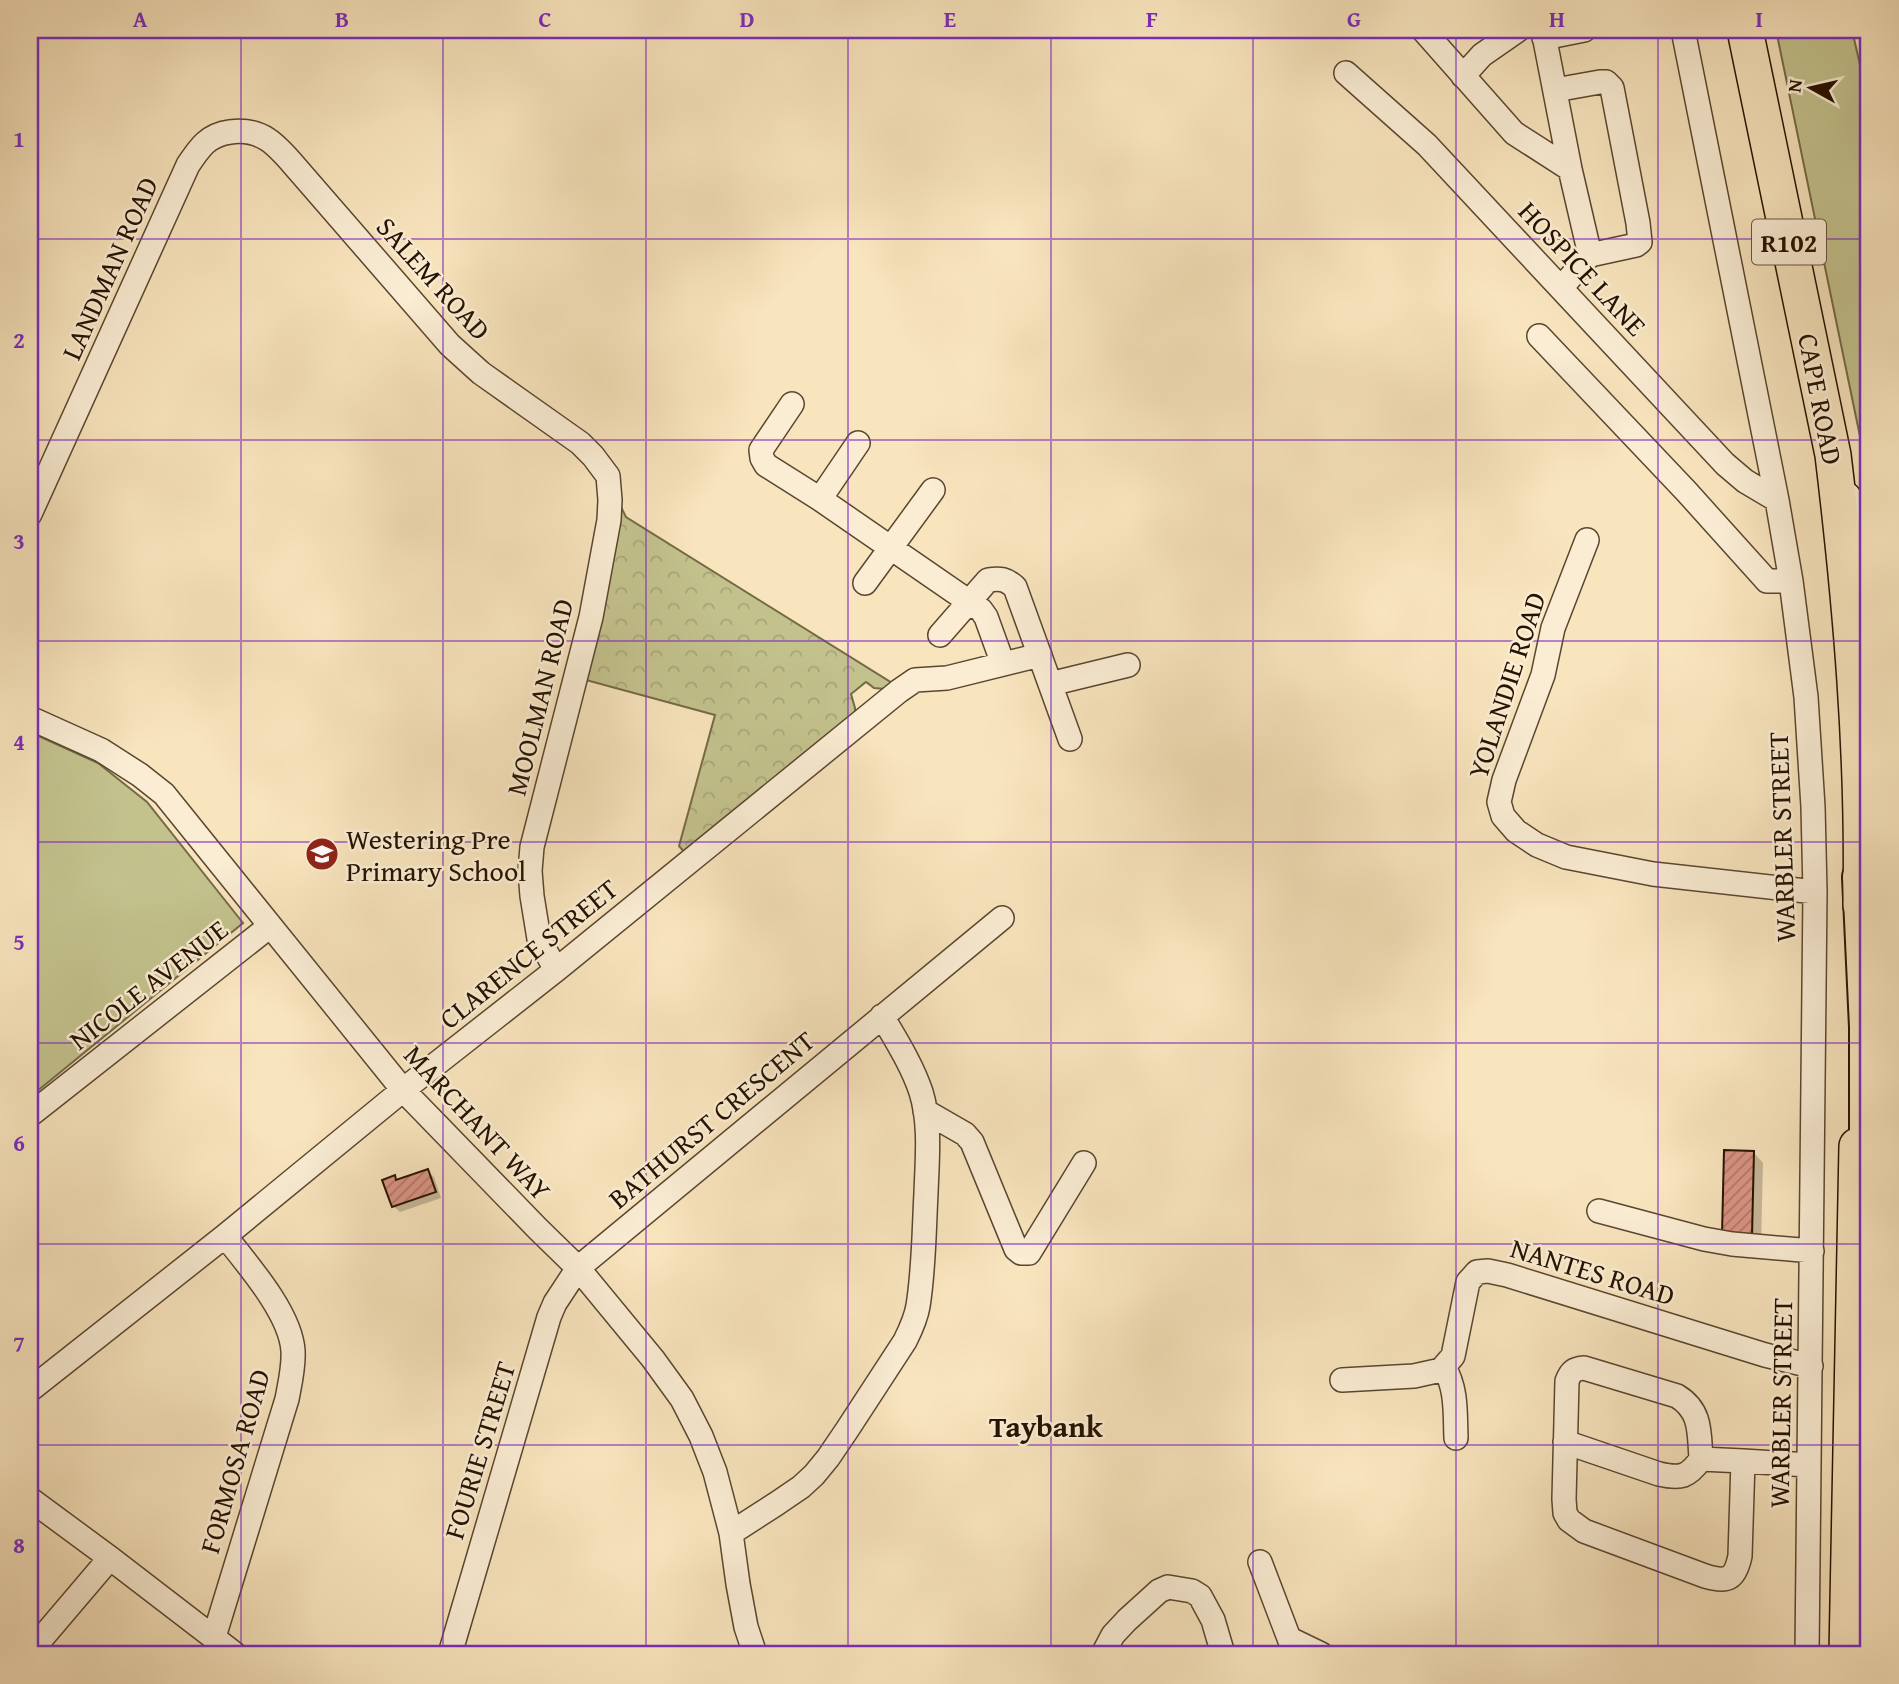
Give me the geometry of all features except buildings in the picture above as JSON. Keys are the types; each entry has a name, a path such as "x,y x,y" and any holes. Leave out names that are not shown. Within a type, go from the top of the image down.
{"highway":[{"path":"1862,877 1869,1027 1869,1179"}],"main road":[{"name":"CAPE ROAD","path":"1745,30 1833,455 1852,642 1862,877 1847,1654"},
{"path":"1833,455 1847,502 1869,558"}],"street":[{"path":"1423,30 1514,133 1570,169"},
{"path":"1463,76 1482,55 1518,30"},
{"path":"1584,30 1544,34 1590,255"},
{"name":"WARBLER STREET","path":"1683,30 1777,500 1806,697 1815,892 1807,1654"},
{"name":"HOSPICE LANE","path":"1346,73 1427,145 1725,464 1745,481 1777,500"},
{"path":"1555,90 1600,82 1606,82 1612,88 1639,223 1640,242 1590,255 1561,288"},
{"name":"SALEM ROAD","path":"220,133 245,130 261,135 277,146 450,345 481,373 580,443 608,476"},
{"name":"LANDMAN ROAD","path":"30,514 188,165 201,145 220,133"},
{"path":"1539,336 1705,511 1767,581 1791,581"},
{"path":"792,404 761,450 766,464 971,602 986,617 1003,664"},
{"path":"820,499 858,443"},
{"name":"MOOLMAN ROAD","path":"556,970 539,939 530,871 532,847 591,617 609,520 608,476"},
{"path":"865,583 933,490"},
{"name":"YOLANDIE ROAD","path":"1587,540 1553,628 1543,675 1504,780 1499,802 1503,816 1516,831 1537,845 1566,857 1653,874 1815,892"},
{"path":"940,635 988,580 998,578 1009,581 1015,587 1070,739"},
{"name":"CLARENCE STREET","path":"30,1390 556,970 899,691 915,680 947,678 1040,655"},
{"path":"1050,684 1128,664"},
{"name":"MARCHANT WAY","path":"30,718 101,750 164,794 403,1090 578,1268 653,1359 682,1399 715,1472 731,1533 746,1627 755,1654"},
{"name":"BATHURST CRESCENT","path":"578,1268 1002,918"},
{"name":"NICOLE AVENUE","path":"30,1115 270,926"},
{"path":"731,1533 785,1499 814,1475 848,1430 913,1325 918,1307 925,1223 927,1129 921,1092 907,1059 882,1016"},
{"path":"925,1111 965,1134 972,1142 1016,1249 1021,1253 1029,1253 1084,1163"},
{"path":"1599,1210 1704,1239 1812,1251"},
{"name":"FORMOSA ROAD","path":"214,1637 287,1399 293,1370 293,1348 286,1321 225,1236"},
{"name":"FOURIE STREET","path":"450,1654 549,1317 578,1268"},
{"name":"NANTES ROAD","path":"1444,1367 1456,1348 1468,1282 1477,1272 1488,1270 1765,1355 1811,1366"},
{"path":"1342,1380 1414,1376 1433,1373 1444,1367 1451,1379 1454,1394 1456,1438"},
{"path":"1565,1442 1672,1477 1682,1477 1693,1471 1702,1459 1698,1423 1694,1411 1686,1402 1677,1396 1584,1368 1570,1373 1567,1381 1565,1442 1564,1499 1565,1513 1574,1525 1596,1535 1718,1580 1727,1580 1733,1576 1740,1556 1743,1461"},
{"path":"1702,1459 1809,1465"},
{"path":"30,1499 235,1654"},
{"path":"42,1638 110,1558"},
{"path":"1260,1562 1293,1647 1321,1654"},
{"path":"1108,1645 1159,1591 1168,1587 1192,1591 1200,1596 1213,1620 1223,1654"}],"green space":[{"path":"1776,30 1852,30 1861,69 1869,121 1869,480"},
{"path":"620,505 626,517 892,683 885,689 874,688 866,682 851,694 855,714 685,853 679,846 715,715 586,680"},
{"path":"30,732 98,763 147,802 243,923 30,1097"}],"place":[{"name":"Westering Pre Primary School","path":"322,854"}],"district":[{"name":"Taybank","path":"1046,1426"}]}
